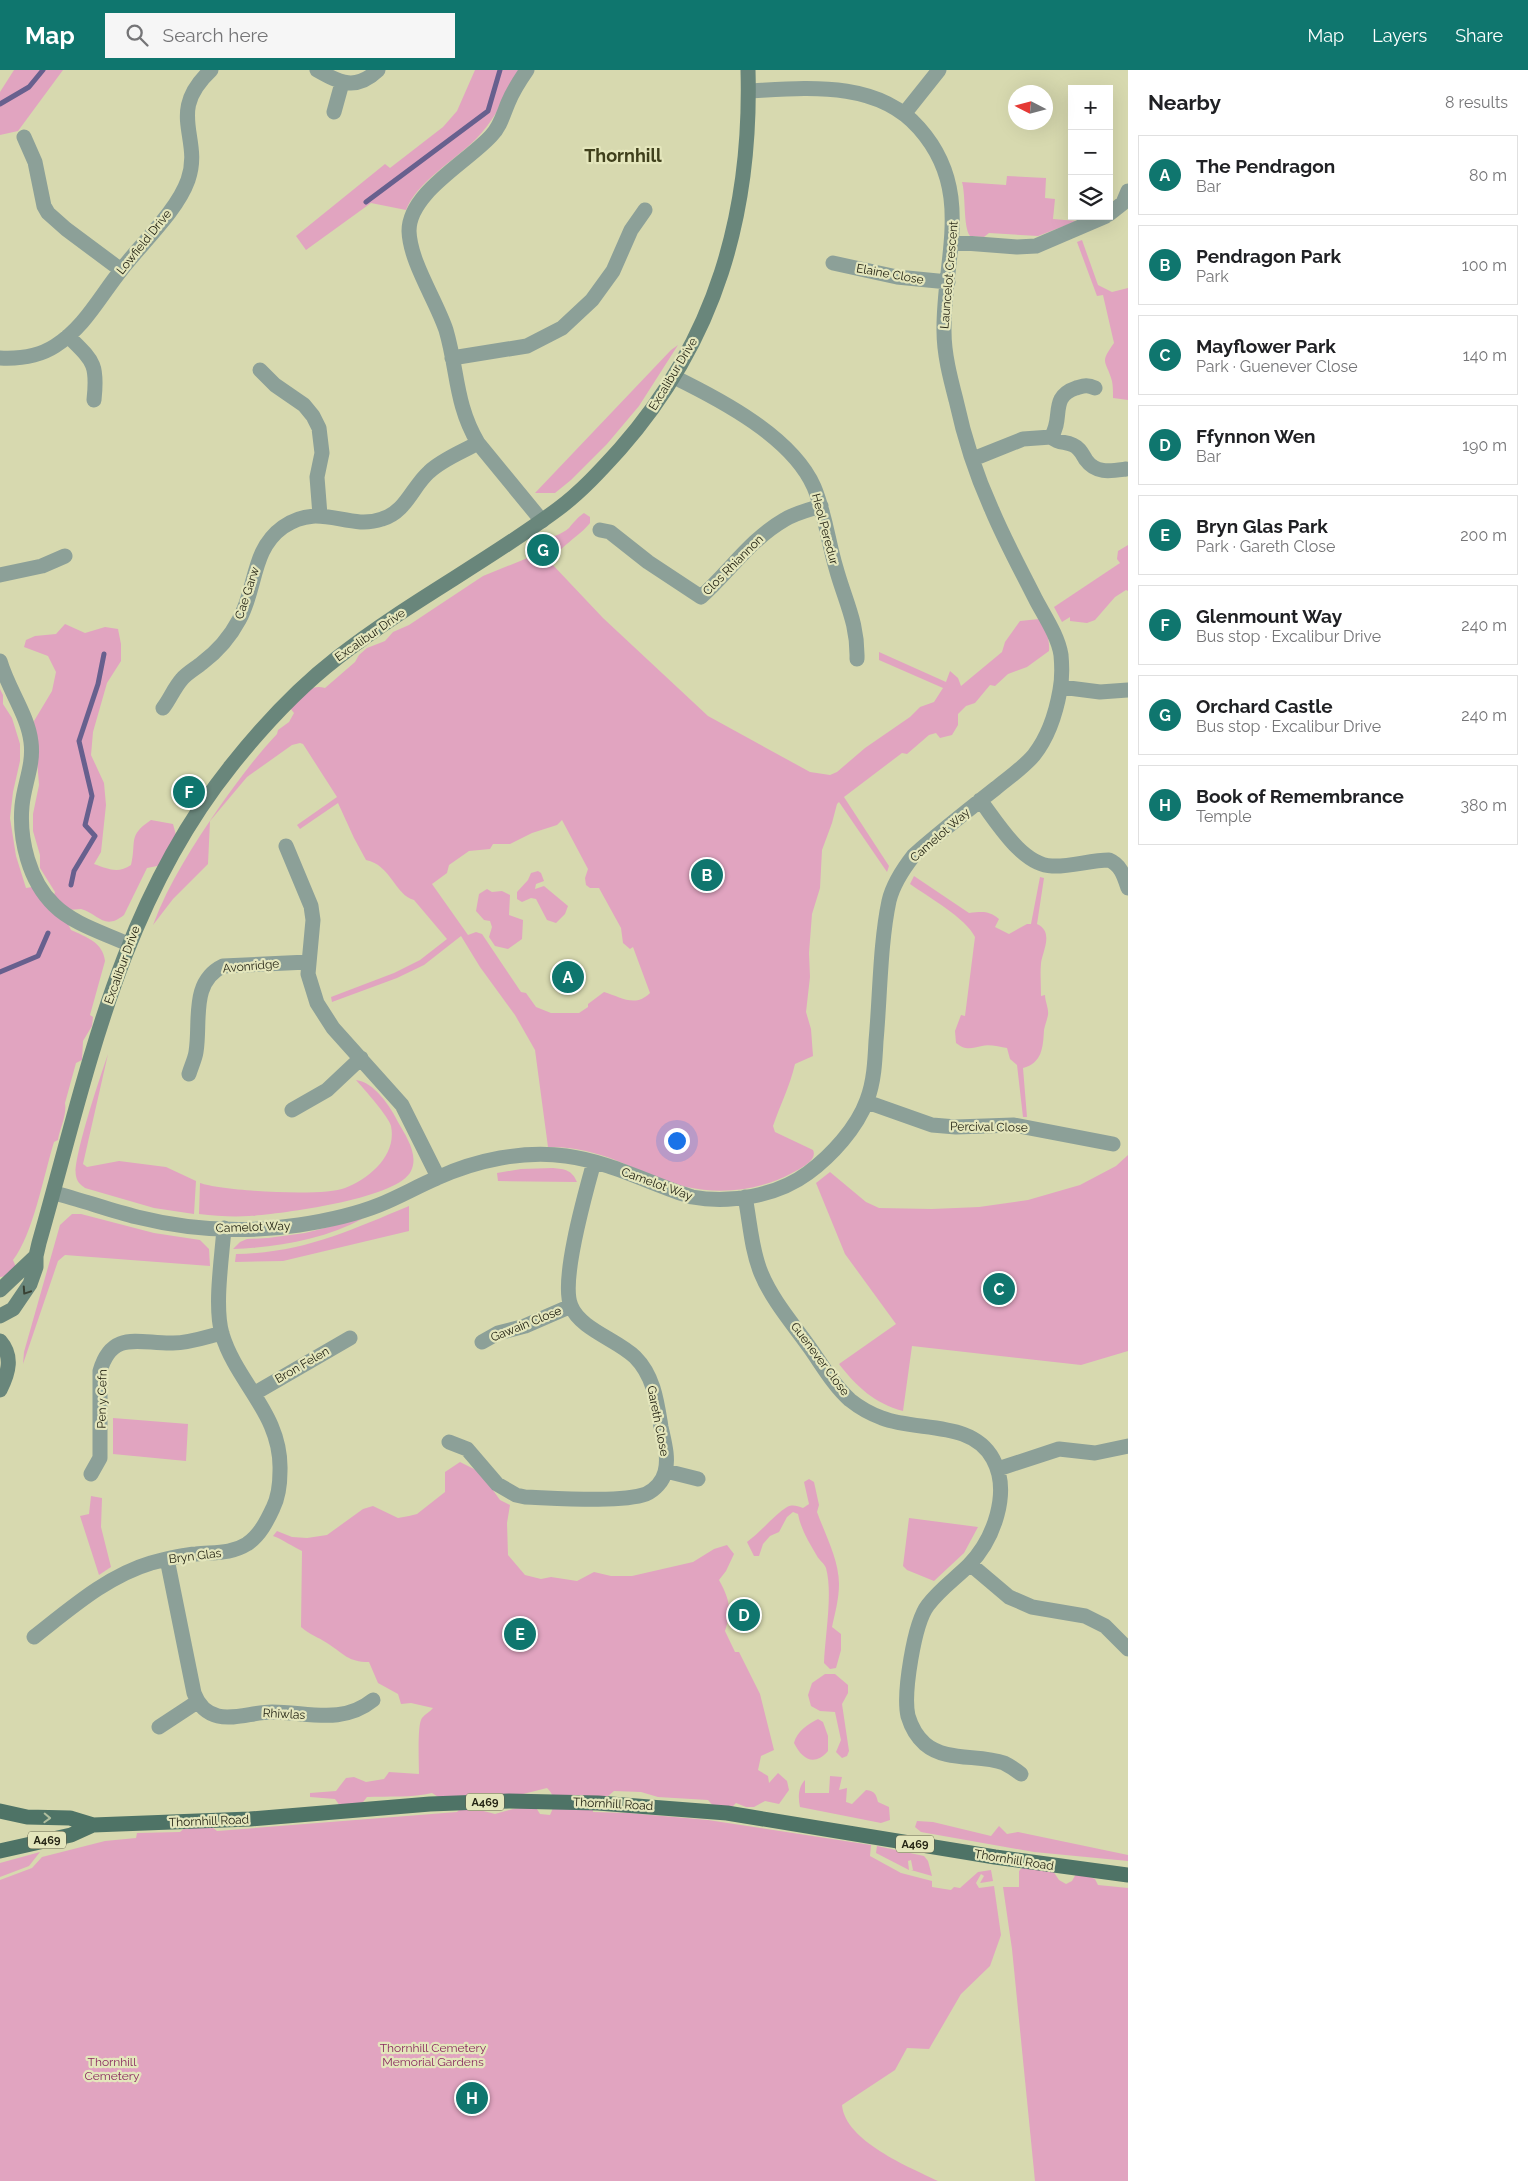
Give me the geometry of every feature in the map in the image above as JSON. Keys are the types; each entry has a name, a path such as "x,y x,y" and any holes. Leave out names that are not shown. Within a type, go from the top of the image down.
{"main road":[{"name":"Thornhill Road","path":"0,1811 27,1817 70,1818 93,1825 250,1819 440,1804 559,1801 656,1806 727,1812 955,1850 1128,1875"},
{"name":"Thornhill Road","path":"0,1851 71,1835 93,1825"}],"street":[{"name":"Lowfield Drive","path":"0,358 32,356 54,346 68,336 92,310 182,192 191,167 187,125 189,99 202,78 210,70"},
{"path":"317,70 342,83 361,82 378,70"},
{"path":"527,70 508,102 495,132 419,201 410,219 410,236 413,253 436,303 448,338 460,403 465,418 478,443 542,521"},
{"name":"Excalibur Drive","path":"0,1316 13,1309 30,1284 36,1267 36,1256 102,1021 128,944 163,868 211,793 247,746 287,703 326,667 375,630 542,521 571,499 611,459 646,419 674,377 702,325 733,236 744,173 749,91 748,70"},
{"path":"904,114 939,70"},
{"path":"334,112 342,83"},
{"name":"Launcelot Crescent","path":"749,91 812,88 846,91 878,100 904,114 928,139 945,167 950,182 953,205 944,346 956,404 972,459 991,508 1048,622"},
{"path":"24,137 35,162 44,206 48,213 66,230 121,270"},
{"path":"1113,211 1123,203 1128,191"},
{"path":"452,358 526,346 562,328 592,300 613,271 631,230 645,210"},
{"path":"952,242 1017,247 1036,246 1097,220"},
{"name":"Elaine Close","path":"833,263 897,276 948,282"},
{"path":"68,336 96,368 94,400"},
{"path":"260,370 275,385 304,405 313,416 319,428 322,453 317,477 320,515"},
{"name":"Heol Peredur","path":"674,377 750,421 782,444 804,471 813,486 821,506 836,570 854,621 857,659"},
{"path":"1051,437 1056,430 1059,402 1062,395 1067,391 1084,385 1095,388"},
{"path":"972,459 1023,439 1051,437 1057,442 1072,444 1080,450 1094,468 1102,471 1126,469"},
{"name":"Cae Garw","path":"164,708 182,678 215,652 234,630 246,604 254,572 264,546 284,526 308,516 320,515 370,522 392,516 407,501 429,472 478,443"},
{"name":"Clos Rhiannon","path":"600,530 610,532 648,562 701,598 770,529 785,519 821,506"},
{"path":"0,575 42,566 65,556"},
{"name":"Camelot Way","path":"54,1193 138,1217 196,1227 270,1228 328,1220 378,1206 438,1177 494,1160 520,1156 565,1156 594,1162 692,1197 718,1200 745,1196 793,1182 814,1168 838,1144 858,1118 866,1102 873,1076 889,901 902,871 914,855 1032,757 1046,734 1054,716 1061,688 1061,654 1048,622"},
{"path":"0,661 7,683 24,715 31,741 32,759 25,788 22,820 25,849 36,879 54,906 76,920 128,944"},
{"path":"1061,688 1100,692 1128,690"},
{"path":"980,800 1016,846 1036,862 1058,866 1109,860 1116,863 1122,871 1128,888"},
{"path":"286,846 312,906 313,920 308,962 311,988 317,1003 333,1028 402,1105 438,1177"},
{"name":"Avonridge","path":"189,1074 196,1053 202,990 206,978 214,970 223,966 308,962"},
{"path":"292,1110 327,1090 361,1058"},
{"name":"Percival Close","path":"866,1102 932,1125 956,1127 1014,1125 1113,1144"},
{"path":"570,1306 567,1283 568,1271 594,1162"},
{"name":"Guenever Close","path":"745,1196 756,1256 767,1287 849,1399 864,1409 896,1423 967,1435 985,1448 998,1469 1001,1489 997,1514 985,1544 970,1564 937,1595 920,1619 909,1680 907,1704 908,1717 914,1731 924,1743 934,1750 1003,1763 1021,1774"},
{"name":"Bryn Glas","path":"34,1637 117,1578 135,1569 167,1559 195,1554 226,1552 236,1549 254,1538 270,1516 280,1486 280,1463 274,1430 255,1393 236,1364 222,1333 220,1299 224,1228"},
{"name":"Excalibur Drive","path":"0,1290 18,1274 27,1262 36,1256"},
{"name":"Gawain Close","path":"482,1342 498,1333 524,1326 570,1306"},
{"name":"Gareth Close","path":"449,1442 467,1449 497,1484 516,1495 525,1497 614,1498 632,1496 646,1494 662,1481 666,1471 666,1453 658,1405 652,1383 644,1369 624,1348 585,1324 570,1306"},
{"name":"Pen y Cefn","path":"91,1474 100,1458 100,1371 104,1357 123,1342 174,1343 222,1333"},
{"name":"Bron Felen","path":"255,1393 350,1338"},
{"path":"0,1341 8,1354 8,1367 0,1390"},
{"path":"998,1469 1059,1448 1095,1453 1128,1446"},
{"path":"666,1471 698,1479"},
{"path":"160,1727 197,1702 167,1559"},
{"path":"970,1564 1009,1597 1032,1607 1085,1616 1105,1626 1128,1650"},
{"name":"Rhiwlas","path":"197,1702 211,1714 218,1717 271,1712 327,1716 352,1712 363,1708 372,1700"}],"green space":[{"path":"14,70 63,70 18,131 0,135 0,92"},
{"path":"475,70 519,70 495,115 476,139 427,181 411,200 406,210 371,203 306,250 296,236 385,164 390,168 443,127 457,111"},
{"path":"1007,176 1046,178 1045,198 1055,199 1053,219 1077,221 1038,236 989,233 984,237 970,236 966,226 962,182 1006,185"},
{"path":"1082,240 1098,285 1112,292 1128,288 1128,400 1113,398 1112,381 1105,359 1114,343 1103,295 1097,296 1077,242"},
{"path":"678,345 639,406 607,444 571,480 555,493 535,493 671,350"},
{"path":"584,513 590,517 590,523 559,552 551,563 603,618 708,716 810,772 830,775 837,772 865,748 910,717 920,707 934,702 943,688 879,660 879,652 946,682 950,671 958,678 961,686 1002,652 1005,642 1020,621 1039,619 1046,631 1049,651 1027,667 1008,674 995,686 990,685 975,703 966,706 958,714 958,725 952,735 940,738 936,733 929,735 907,754 902,753 844,797 889,866 887,872 839,802 837,804 822,850 820,888 812,914 809,953 810,977 806,1012 811,1029 813,1056 795,1064 773,1126 775,1132 813,1150 814,1154 811,1161 807,1164 776,1181 741,1189 705,1190 670,1183 615,1160 590,1152 548,1147 535,1050 515,1015 480,967 461,936 424,965 397,978 332,1002 331,997 394,973 420,960 447,939 414,900 402,892 381,868 366,860 338,803 300,829 297,825 337,797 303,744 292,745 247,777 211,820 247,769 277,734 278,730 289,722 294,713 290,708 301,696 310,689 325,688 355,662 359,655 367,648 385,641 393,632 409,625 483,576 535,555 539,541 566,530","holes":["562,820 588,869 585,878 586,885 590,888 599,888 621,928 623,943 630,949 633,947 650,993 639,1000 633,1001 604,992 579,1013 551,1013 536,1007 526,993 521,992 482,934 476,932 468,935 432,884 447,873 449,865 469,851 490,849 493,844 510,844 532,833 557,825"]},
{"path":"1128,545 1128,591 1126,590 1115,597 1095,620 1087,623 1070,621 1070,617 1062,622 1054,607 1120,563 1117,559 1118,551"},
{"path":"65,624 85,633 105,627 118,629 121,644 121,661 107,683 93,732 91,755 104,783 106,805 101,852 94,864 117,870 131,865 134,839 139,830 151,820 173,824 176,835 162,865 147,868 124,915 117,920 111,922 102,920 81,909 69,910 66,920 71,930 93,941 104,954 105,961 90,1015 93,1017 92,1026 83,1041 82,1060 76,1063 65,1103 64,1117 58,1140 54,1142 32,1220 20,1249 13,1260 16,1267 8,1276 0,1277 0,689 3,695 3,704 12,718 20,744 20,761 13,792 10,818 16,856 26,888 32,887 51,904 55,892 40,868 40,855 33,831 33,814 39,785 34,721 52,691 56,672 48,656 24,647 26,640 35,636 56,634"},
{"path":"210,821 208,864 173,899 153,925 174,878"},
{"path":"538,871 541,873 544,881 536,884 535,889 544,886 568,906 565,914 556,923 547,920 536,899 531,898 522,902 517,899 517,892 528,880 531,873"},
{"path":"914,876 969,913 985,912 992,914 999,919 995,927 1009,934 1027,924 1031,924 1040,877 1044,878 1037,924 1042,927 1046,936 1041,963 1041,996 1045,995 1048,1015 1038,1059 1023,1068 1027,1117 1023,1117 1017,1065 1010,1059 1007,1048 985,1045 966,1048 956,1043 955,1031 961,1015 965,1016 975,937 955,915 910,884"},
{"path":"487,889 492,892 502,891 510,895 509,915 523,920 522,939 508,949 495,946 489,937 492,927 490,921 484,920 476,911 479,894"},
{"path":"108,1054 83,1164 87,1167 119,1161 166,1167 196,1181 194,1214 154,1208 85,1188 77,1180 78,1153"},
{"path":"356,1080 369,1085 381,1096 391,1109 408,1139 413,1152 413,1165 411,1171 402,1181 385,1190 362,1197 286,1212 249,1216 199,1214 200,1183 212,1186 273,1192 334,1191 354,1184 372,1172 386,1156 390,1147 392,1137 391,1126 381,1110"},
{"path":"1128,1155 1128,1351 1081,1365 912,1346 903,1411 875,1399 860,1387 839,1364 896,1324 845,1254 816,1183 830,1172 866,1202 879,1208 932,1209 979,1207 1028,1200 1080,1185 1116,1166"},
{"path":"553,1168 568,1171 577,1182 498,1181 497,1173 521,1169"},
{"path":"409,1206 409,1231 283,1261 235,1262 236,1254 260,1253 304,1245 345,1232"},
{"path":"72,1214 81,1214 154,1233 200,1240 209,1249 210,1266 65,1255 58,1261 23,1364 24,1352 60,1225"},
{"path":"364,1218 333,1232 300,1241 233,1249 240,1242 247,1239 305,1233"},
{"path":"113,1418 188,1424 186,1461 113,1454"},
{"path":"460,1462 480,1472 500,1500 510,1505 507,1523 508,1555 525,1575 541,1579 551,1577 577,1581 594,1572 611,1576 632,1576 693,1562 714,1549 727,1545 734,1554 726,1571 719,1580 726,1593 729,1605 729,1617 725,1631 735,1652 739,1652 760,1694 774,1750 761,1756 758,1770 768,1776 769,1783 778,1773 787,1781 789,1790 779,1804 765,1801 754,1807 746,1807 736,1803 729,1810 715,1808 708,1800 658,1797 641,1792 614,1791 593,1809 593,1812 629,1813 708,1820 871,1845 870,1856 901,1873 932,1881 932,1887 951,1890 954,1887 960,1888 978,1872 991,1870 993,1881 980,1883 984,1876 981,1874 976,1883 979,1888 994,1886 1001,1935 990,1966 961,1994 929,2049 907,2048 895,2070 842,2105 846,2118 854,2130 866,2141 896,2160 938,2181 0,2181 0,1880 32,1868 42,1857 105,1841 136,1838 137,1833 180,1832 187,1826 207,1823 217,1831 457,1812 461,1808 468,1807 495,1814 535,1806 540,1814 550,1815 554,1801 552,1794 547,1788 507,1798 440,1798 432,1793 409,1796 367,1797 360,1806 340,1806 335,1799 310,1797 310,1793 336,1791 346,1778 354,1777 366,1782 384,1779 389,1772 419,1774 420,1722 433,1708 411,1703 401,1704 398,1694 378,1683 369,1662 356,1661 346,1657 301,1627 302,1551 273,1536 277,1531 292,1537 307,1538 327,1535 363,1509 373,1506 398,1518 417,1514 445,1492 445,1472"},
{"path":"809,1479 814,1482 819,1505 817,1512 834,1556 839,1584 837,1606 832,1627 841,1634 841,1650 836,1668 830,1669 824,1663 829,1602 826,1568 806,1536 798,1514 793,1512 787,1517 779,1532 770,1536 763,1544 759,1556 754,1556 747,1542 787,1507 793,1505 803,1508 809,1504 804,1482"},
{"path":"91,1496 102,1498 101,1527 111,1567 99,1575 80,1516 89,1514"},
{"path":"909,1518 978,1527 964,1553 934,1581 907,1570 903,1566"},
{"path":"825,1674 835,1674 848,1685 848,1693 842,1704 849,1751 847,1756 842,1758 836,1752 841,1740 835,1712 820,1711 811,1706 808,1695 812,1683"},
{"path":"818,1719 823,1722 828,1736 828,1751 818,1759 813,1760 805,1757 794,1743 800,1731"},
{"path":"830,1776 842,1777 839,1790 847,1788 846,1802 852,1804 866,1790 873,1792 878,1802 889,1807 890,1820 881,1823 800,1807 799,1793 805,1780 805,1793 829,1793"},
{"path":"917,1821 933,1822 991,1836 999,1826 1007,1834 1018,1832 1128,1855 1128,1861 1034,1852 921,1832 915,1827"},
{"path":"877,1846 924,1856 928,1861 932,1876 911,1870 913,1870 911,1860 908,1861 909,1870 876,1853"},
{"path":"40,1852 29,1866 0,1877 0,1863"},
{"path":"1024,1866 1053,1871 1059,1880 1066,1884 1072,1881 1077,1872 1095,1879 1098,1885 1128,1888 1128,2181 1035,2181 1012,1949 1003,1887 1019,1887 1019,1871"}],"waterway":[{"path":"0,104 29,87 43,70"},
{"path":"366,202 488,111 500,70"},
{"path":"71,885 74,871 95,836 85,825 92,796 79,741 98,684 104,654"},
{"path":"0,972 38,956 48,933"}],"place":[{"name":"Orchard Castle","path":"543,550"},
{"name":"Glenmount Way","path":"189,792"},
{"name":"Pendragon Park","path":"707,875"},
{"name":"The Pendragon","path":"568,977"},
{"name":"Mayflower Park","path":"999,1289"},
{"name":"Ffynnon Wen","path":"744,1615"},
{"name":"Bryn Glas Park","path":"520,1634"},
{"name":"Book of Remembrance","path":"472,2098"}],"district":[{"name":"Thornhill","path":"623,155"}],"park label":[{"name":"Thornhill Cemetery Memorial Gardens","path":"433,2055"},
{"name":"Thornhill Cemetery","path":"112,2069"}]}
